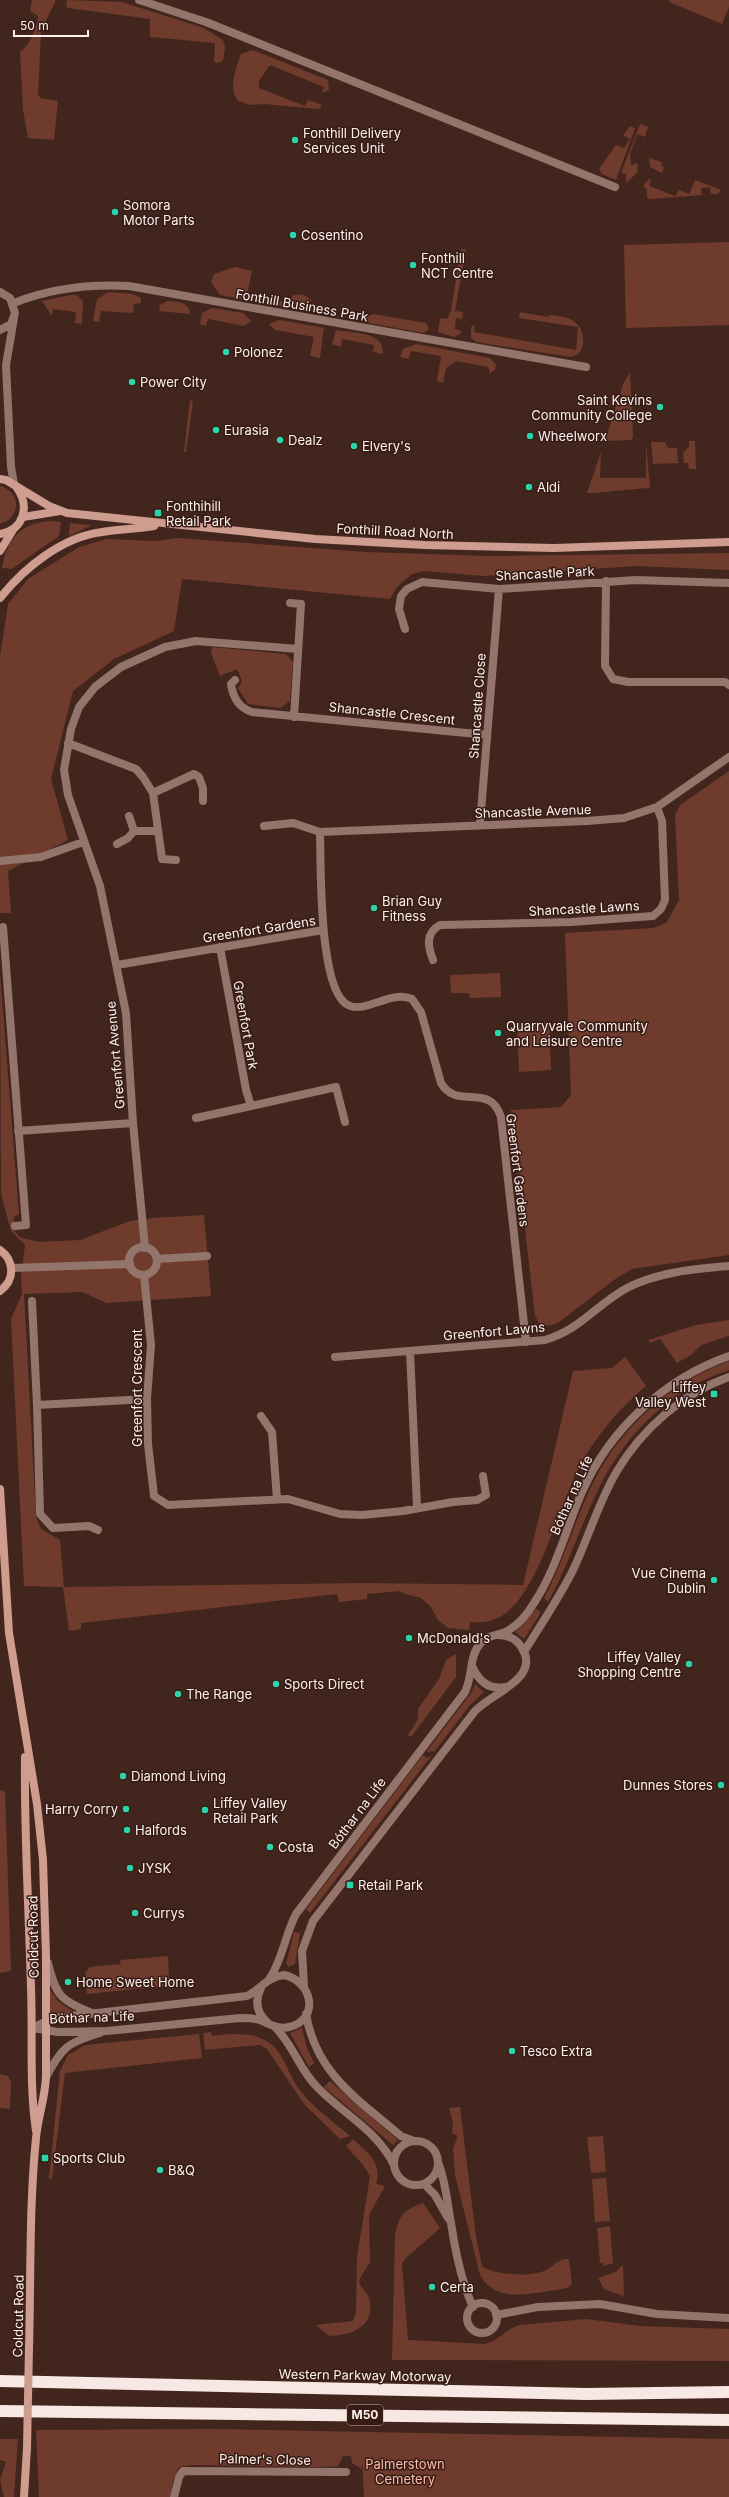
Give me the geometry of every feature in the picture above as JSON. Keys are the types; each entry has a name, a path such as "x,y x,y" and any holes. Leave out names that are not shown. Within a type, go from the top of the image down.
{"highway":[{"name":"Western Parkway Motorway","path":"0,2381 586,2394 729,2392"},
{"path":"586,2394 729,2388"},
{"name":"M50","path":"0,2411 729,2420"}],"main road":[{"name":"Fonthill Road North","path":"0,479 16,486 60,511"},
{"path":"0,551 23,517 24,503 16,486"},
{"name":"Fonthill Road North","path":"23,517 60,511 165,524 315,539 425,545 548,548 729,542"},
{"path":"0,598 13,581 36,563 82,536 165,524"},
{"path":"0,534 15,528"},
{"path":"0,1291 10,1279 12,1268 7,1256 1,1248"},
{"name":"Coldcut Road","path":"0,1489 9,1633 38,1811 43,1860 46,1956 46,2077 45,2097 36,2136 33,2185 27,2448 24,2497"},
{"name":"Coldcut Road","path":"25,1738 24,1802 32,2028 30,2096 36,2136"}],"street":[{"path":"139,0 206,22 615,187"},
{"name":"Fonthill Business Park","path":"14,303 59,289 91,286 129,286 586,368"},
{"path":"0,292 6,294 14,303 14,318 6,365 11,467 16,486"},
{"path":"0,330 11,324 14,318"},
{"name":"Shancastle Park","path":"405,628 399,609 401,596 406,589 422,582 499,589 636,580 729,582"},
{"path":"606,581 605,666 613,679 628,682 725,682 729,685"},
{"name":"Shancastle Close","path":"480,824 499,589"},
{"path":"290,603 301,604 294,717"},
{"name":"Greenfort Avenue","path":"145,1248 133,1123 126,1013 100,886 83,842 68,795 64,770 68,743 79,707 95,687 121,667 165,647 196,641 298,649"},
{"name":"Shancastle Crescent","path":"235,680 231,684 232,690 242,709 294,717 304,716 487,735"},
{"path":"68,743 136,769 153,793 162,859 176,860"},
{"name":"Shancastle Avenue","path":"264,826 293,823 320,832 480,824 588,822 624,818 657,807 729,757"},
{"path":"153,793 194,774 199,777 203,801"},
{"name":"Shancastle Lawns","path":"433,960 429,940 430,933 440,925 571,922 653,916 664,905 665,900 662,821 657,807"},
{"path":"129,816 134,831"},
{"path":"117,844 128,838 134,831 158,831"},
{"path":"320,832 323,930"},
{"path":"0,861 41,857 83,842"},
{"path":"3,927 26,1225 15,1226"},
{"name":"Greenfort Gardens","path":"117,965 323,930 333,985 340,999 354,1007 400,996 412,999 421,1012 441,1083 445,1090 454,1096 486,1098 498,1108 501,1117 526,1342"},
{"name":"Greenfort Park","path":"220,948 246,1090 251,1106"},
{"path":"196,1118 336,1087 345,1122"},
{"path":"18,1131 133,1123"},
{"path":"145,1248 153,1251 157,1259 155,1268 144,1275 136,1273 130,1264 133,1252 145,1248"},
{"path":"157,1259 207,1256"},
{"path":"12,1268 130,1264"},
{"name":"Greenfort Lawns","path":"335,1357 526,1342 562,1335 627,1288 648,1279 700,1269 729,1266"},
{"name":"Greenfort Crescent","path":"144,1275 151,1345 147,1399 148,1444 154,1496 168,1505 288,1499 340,1514 362,1515 403,1511 417,1507 477,1500 486,1495 483,1476"},
{"path":"32,1301 40,1514 53,1528 89,1526 98,1530"},
{"path":"410,1351 417,1507"},
{"name":"Bóthar na Life","path":"32,2028 46,2020 93,2013 247,1996 270,1978 282,1956 296,1914 462,1697 470,1683 476,1648 485,1639 509,1630 534,1603 553,1566 582,1492 605,1450 643,1407 672,1385 699,1368 729,1356"},
{"path":"524,1652 573,1570 608,1489 626,1457 652,1427 671,1410 694,1394 729,1377"},
{"path":"37,1405 147,1399"},
{"path":"261,1416 272,1432 277,1499"},
{"path":"473,2306 486,2304 493,2309 496,2315 496,2322 491,2330 478,2333 470,2327 467,2319 473,2306 465,2285 450,2223 446,2189 433,2149 422,2142 414,2141 401,2136 334,2077 318,2055 309,2034 306,2014 309,2000 304,1986 302,1951 313,1921 475,1710 486,1700 517,1681 523,1673 526,1664 524,1652 513,1638 496,1635"},
{"path":"473,1668 479,1678 486,1685 497,1688 507,1687"},
{"path":"46,1956 52,1982 60,1995 66,2002 93,2013"},
{"path":"270,1978 284,1975 292,1977 304,1986"},
{"path":"261,1986 257,1998 258,2011 290,2042 314,2084 378,2140 394,2165 398,2175 407,2183 424,2184 435,2195 450,2223"},
{"name":"Bóthar na Life","path":"32,2028 47,2032 107,2031 240,2018 255,2019 282,2028 296,2024 306,2014"},
{"path":"46,2077 64,2048 76,2040 107,2031"},
{"path":"394,2165 395,2158 402,2146 414,2141"},
{"path":"424,2184 434,2176 438,2162"},
{"path":"496,2315 538,2307 600,2304 657,2314 729,2318"},
{"name":"Palmer's Close","path":"174,2497 179,2477 183,2471 346,2472"}],"green space":[{"path":"32,0 55,0 41,31 38,94 40,98 58,101 54,140 28,138 23,110 20,52 30,41 37,21 38,16 30,11"},
{"path":"67,0 122,2 204,28 223,40 225,47 223,61 217,63 214,61 215,43 150,37 150,19 68,8 66,6"},
{"path":"670,0 729,0 729,7 722,24 669,2"},
{"path":"253,50 328,80 329,90 322,93 324,87 270,65 259,81 259,88 305,106 308,100 322,105 319,109 264,104 251,105 238,101 235,96 233,85 237,65 241,54"},
{"path":"640,124 648,127 645,137 637,134 630,154 631,165 638,163 637,173 626,183 626,174 621,173"},
{"path":"630,126 635,128 616,180 602,174 599,169 616,145 624,148 630,139 623,135"},
{"path":"649,158 662,162 661,166 664,167 662,173 650,167"},
{"path":"651,179 649,186 675,196 679,190 689,194 695,180 721,190 718,194 711,194 710,187 701,188 702,195 649,199 647,198 647,189 644,188 644,184"},
{"path":"729,242 729,325 626,328 624,245"},
{"path":"461,249 466,249 455,311 463,312 462,319 456,318 455,329 462,331 454,337 438,332 440,318 447,319 451,311"},
{"path":"235,267 252,271 247,295 291,303 292,296 303,295 311,300 310,307 299,309 220,295 211,282 214,274"},
{"path":"108,292 133,294 141,298 141,303 134,304 133,313 101,311 99,322 93,321 97,299"},
{"path":"77,295 83,301 82,324 75,323 76,312 53,309 52,316 42,301"},
{"path":"167,301 185,304 188,307 190,314 159,311 160,305"},
{"path":"212,308 243,313 251,321 244,326 208,319 206,326 200,324 202,313"},
{"path":"520,312 548,317 549,315 560,316 576,323 582,332 583,337 580,352 570,357 476,342 471,338 471,327 475,325 474,332 576,350 578,327 519,318"},
{"path":"373,314 426,323 429,329 424,333 369,323 366,317"},
{"path":"280,320 324,328 320,358 310,356 314,337 275,330 269,324"},
{"path":"336,330 366,334 373,337 379,341 382,346 383,354 373,352 374,345 342,339 341,347 332,344"},
{"path":"416,344 490,358 496,365 495,370 490,373 488,367 456,361 446,368 443,383 437,381 441,356 411,351 409,359 400,357 403,349"},
{"path":"630,373 633,437 631,440 605,441 623,384"},
{"path":"190,400 193,401 186,452 184,452"},
{"path":"689,441 695,441 696,469 689,469 688,463 684,463 683,452 689,447"},
{"path":"651,442 665,442 668,448 677,448 678,463 653,464"},
{"path":"646,443 650,488 587,493 601,452 600,478 646,478"},
{"path":"0,486 7,489 12,494 16,505 12,516 7,521 0,524"},
{"path":"48,521 61,522 59,536 12,569 2,568 7,549 16,535 29,526"},
{"path":"70,523 90,525 90,526 69,536"},
{"path":"177,538 366,552 487,556 729,553 729,570 637,566 484,576 424,571 412,574 397,587 390,599 182,579 174,631 114,659 73,691 51,779 68,840 8,871 11,913 0,913 0,657 8,604 28,579 79,547 107,539 155,541"},
{"path":"212,647 286,654 293,662 290,701 280,708 248,704 238,688 242,681 237,669 220,676 211,653"},
{"path":"729,771 729,1255 632,1269 614,1280 559,1322 553,1325 540,1326 535,1315 511,1110 561,1107 571,1095 565,933 654,928 667,922 679,900 675,815 680,805"},
{"path":"500,973 501,997 470,998 469,993 451,993 450,975"},
{"path":"0,974 19,1214 14,1217 13,1228 19,1237 38,1242 80,1240 130,1221 204,1215 211,1296 107,1303 82,1292 24,1294 36,1517 41,1529 60,1540 64,1587 362,1583 523,1585 573,1371 612,1368 625,1357 646,1386 628,1402 596,1439 574,1478 538,1568 526,1589 514,1605 500,1617 485,1622 470,1622 469,1630 448,1628 438,1620 431,1607 421,1598 405,1594 400,1591 367,1594 367,1599 339,1602 337,1594 81,1623 81,1629 69,1631 63,1587 24,1586 11,1319 22,1294 21,1276 25,1245 11,1231 1,1194"},
{"path":"549,1022 551,1070 519,1072 517,1023"},
{"path":"729,1320 729,1336 701,1345 691,1355 677,1363 660,1339 650,1343 648,1340 696,1325"},
{"path":"729,1361 729,1370 708,1378 688,1389 652,1416 621,1451 598,1490 562,1575 548,1602 544,1598 558,1569 587,1495 605,1461 619,1442 650,1408 668,1394 687,1381"},
{"path":"536,1609 541,1612 524,1639 515,1632"},
{"path":"456,1654 456,1677 411,1737 408,1735 418,1719 418,1709 439,1679 446,1660"},
{"path":"475,1684 484,1692 470,1705 435,1751 426,1752 471,1693"},
{"path":"423,1755 427,1758 432,1755 310,1913 306,1909"},
{"path":"0,1790 5,1792 11,1971 0,1973"},
{"path":"294,1932 300,1933 295,1964 289,1967 286,1964"},
{"path":"168,1956 169,1978 175,1978 176,1985 87,1994 85,1973 90,1967 121,1964 120,1960"},
{"path":"50,1990 59,2002 74,2012 50,2013"},
{"path":"302,2028 307,2048 314,2063 309,2067 290,2033"},
{"path":"211,2032 212,2036 238,2034 255,2036 270,2043 280,2054 295,2082 307,2099 350,2136 340,2139 304,2104 267,2049 260,2045 205,2050 203,2033"},
{"path":"199,2034 202,2058 65,2073 52,2179 49,2179 60,2071 68,2055 85,2045"},
{"path":"0,2074 8,2076 11,2082 10,2109 0,2108"},
{"path":"330,2081 398,2140 393,2145 324,2087"},
{"path":"460,2107 476,2237 482,2266 487,2269 503,2273 530,2274 544,2271 561,2260 569,2259 572,2284 569,2287 535,2293 517,2295 508,2294 493,2289 480,2275 455,2175 453,2148 458,2136 452,2133 453,2123 449,2108"},
{"path":"603,2136 606,2172 591,2173 587,2137"},
{"path":"353,2139 372,2158 377,2170 378,2177 376,2184 385,2186 369,2215 370,2262 359,2280 369,2298 369,2316 360,2328 346,2334 329,2336 316,2325 353,2321 356,2313 357,2257 370,2176 363,2165 346,2146"},
{"path":"606,2178 610,2221 595,2222 592,2179"},
{"path":"423,2203 440,2228 405,2259 402,2264 408,2340 484,2344 489,2343 519,2325 586,2319 640,2326 729,2329 729,2361 392,2360 395,2234 401,2217 411,2208"},
{"path":"610,2226 613,2263 603,2266 603,2263 600,2263 597,2228"},
{"path":"621,2266 623,2266 624,2296 604,2289 598,2278 616,2272"},
{"name":"Palmerstown Cemetery","path":"211,2429 729,2439 729,2497 364,2497 362,2459 362,2469 352,2463 351,2456 343,2456 338,2466 191,2465 179,2467 173,2480 170,2497 39,2497 36,2430"},
{"path":"0,2439 18,2439 14,2497 4,2497 0,2480 6,2462 0,2460"}],"place":[{"name":"Fonthill Delivery Services Unit","path":"295,140"},
{"name":"Somora Motor Parts","path":"115,212"},
{"name":"Cosentino","path":"293,235"},
{"name":"Fonthill NCT Centre","path":"413,265"},
{"name":"Polonez","path":"226,352"},
{"name":"Power City","path":"132,382"},
{"name":"Saint Kevins Community College","path":"660,407"},
{"name":"Eurasia","path":"216,430"},
{"name":"Wheelworx","path":"530,436"},
{"name":"Dealz","path":"280,440"},
{"name":"Elvery's","path":"354,446"},
{"name":"Aldi","path":"529,487"},
{"name":"Fonthihill Retail Park","path":"158,513"},
{"name":"Brian Guy Fitness","path":"374,908"},
{"name":"Quarryvale Community and Leisure Centre","path":"498,1033"},
{"name":"Liffey Valley West","path":"714,1394"},
{"name":"Vue Cinema Dublin","path":"714,1580"},
{"name":"McDonald's","path":"409,1638"},
{"name":"Liffey Valley Shopping Centre","path":"689,1664"},
{"name":"Sports Direct","path":"276,1684"},
{"name":"The Range","path":"178,1694"},
{"name":"Diamond Living","path":"123,1776"},
{"name":"Dunnes Stores","path":"721,1785"},
{"name":"Harry Corry","path":"126,1809"},
{"name":"Liffey Valley Retail Park","path":"205,1810"},
{"name":"Halfords","path":"127,1830"},
{"name":"Costa","path":"270,1847"},
{"name":"JYSK","path":"130,1868"},
{"name":"Retail Park","path":"350,1885"},
{"name":"Currys","path":"135,1913"},
{"name":"Home Sweet Home","path":"68,1982"},
{"name":"Tesco Extra","path":"512,2051"},
{"name":"Sports Club","path":"45,2158"},
{"name":"B&Q","path":"160,2170"},
{"name":"Certa","path":"432,2287"}]}
